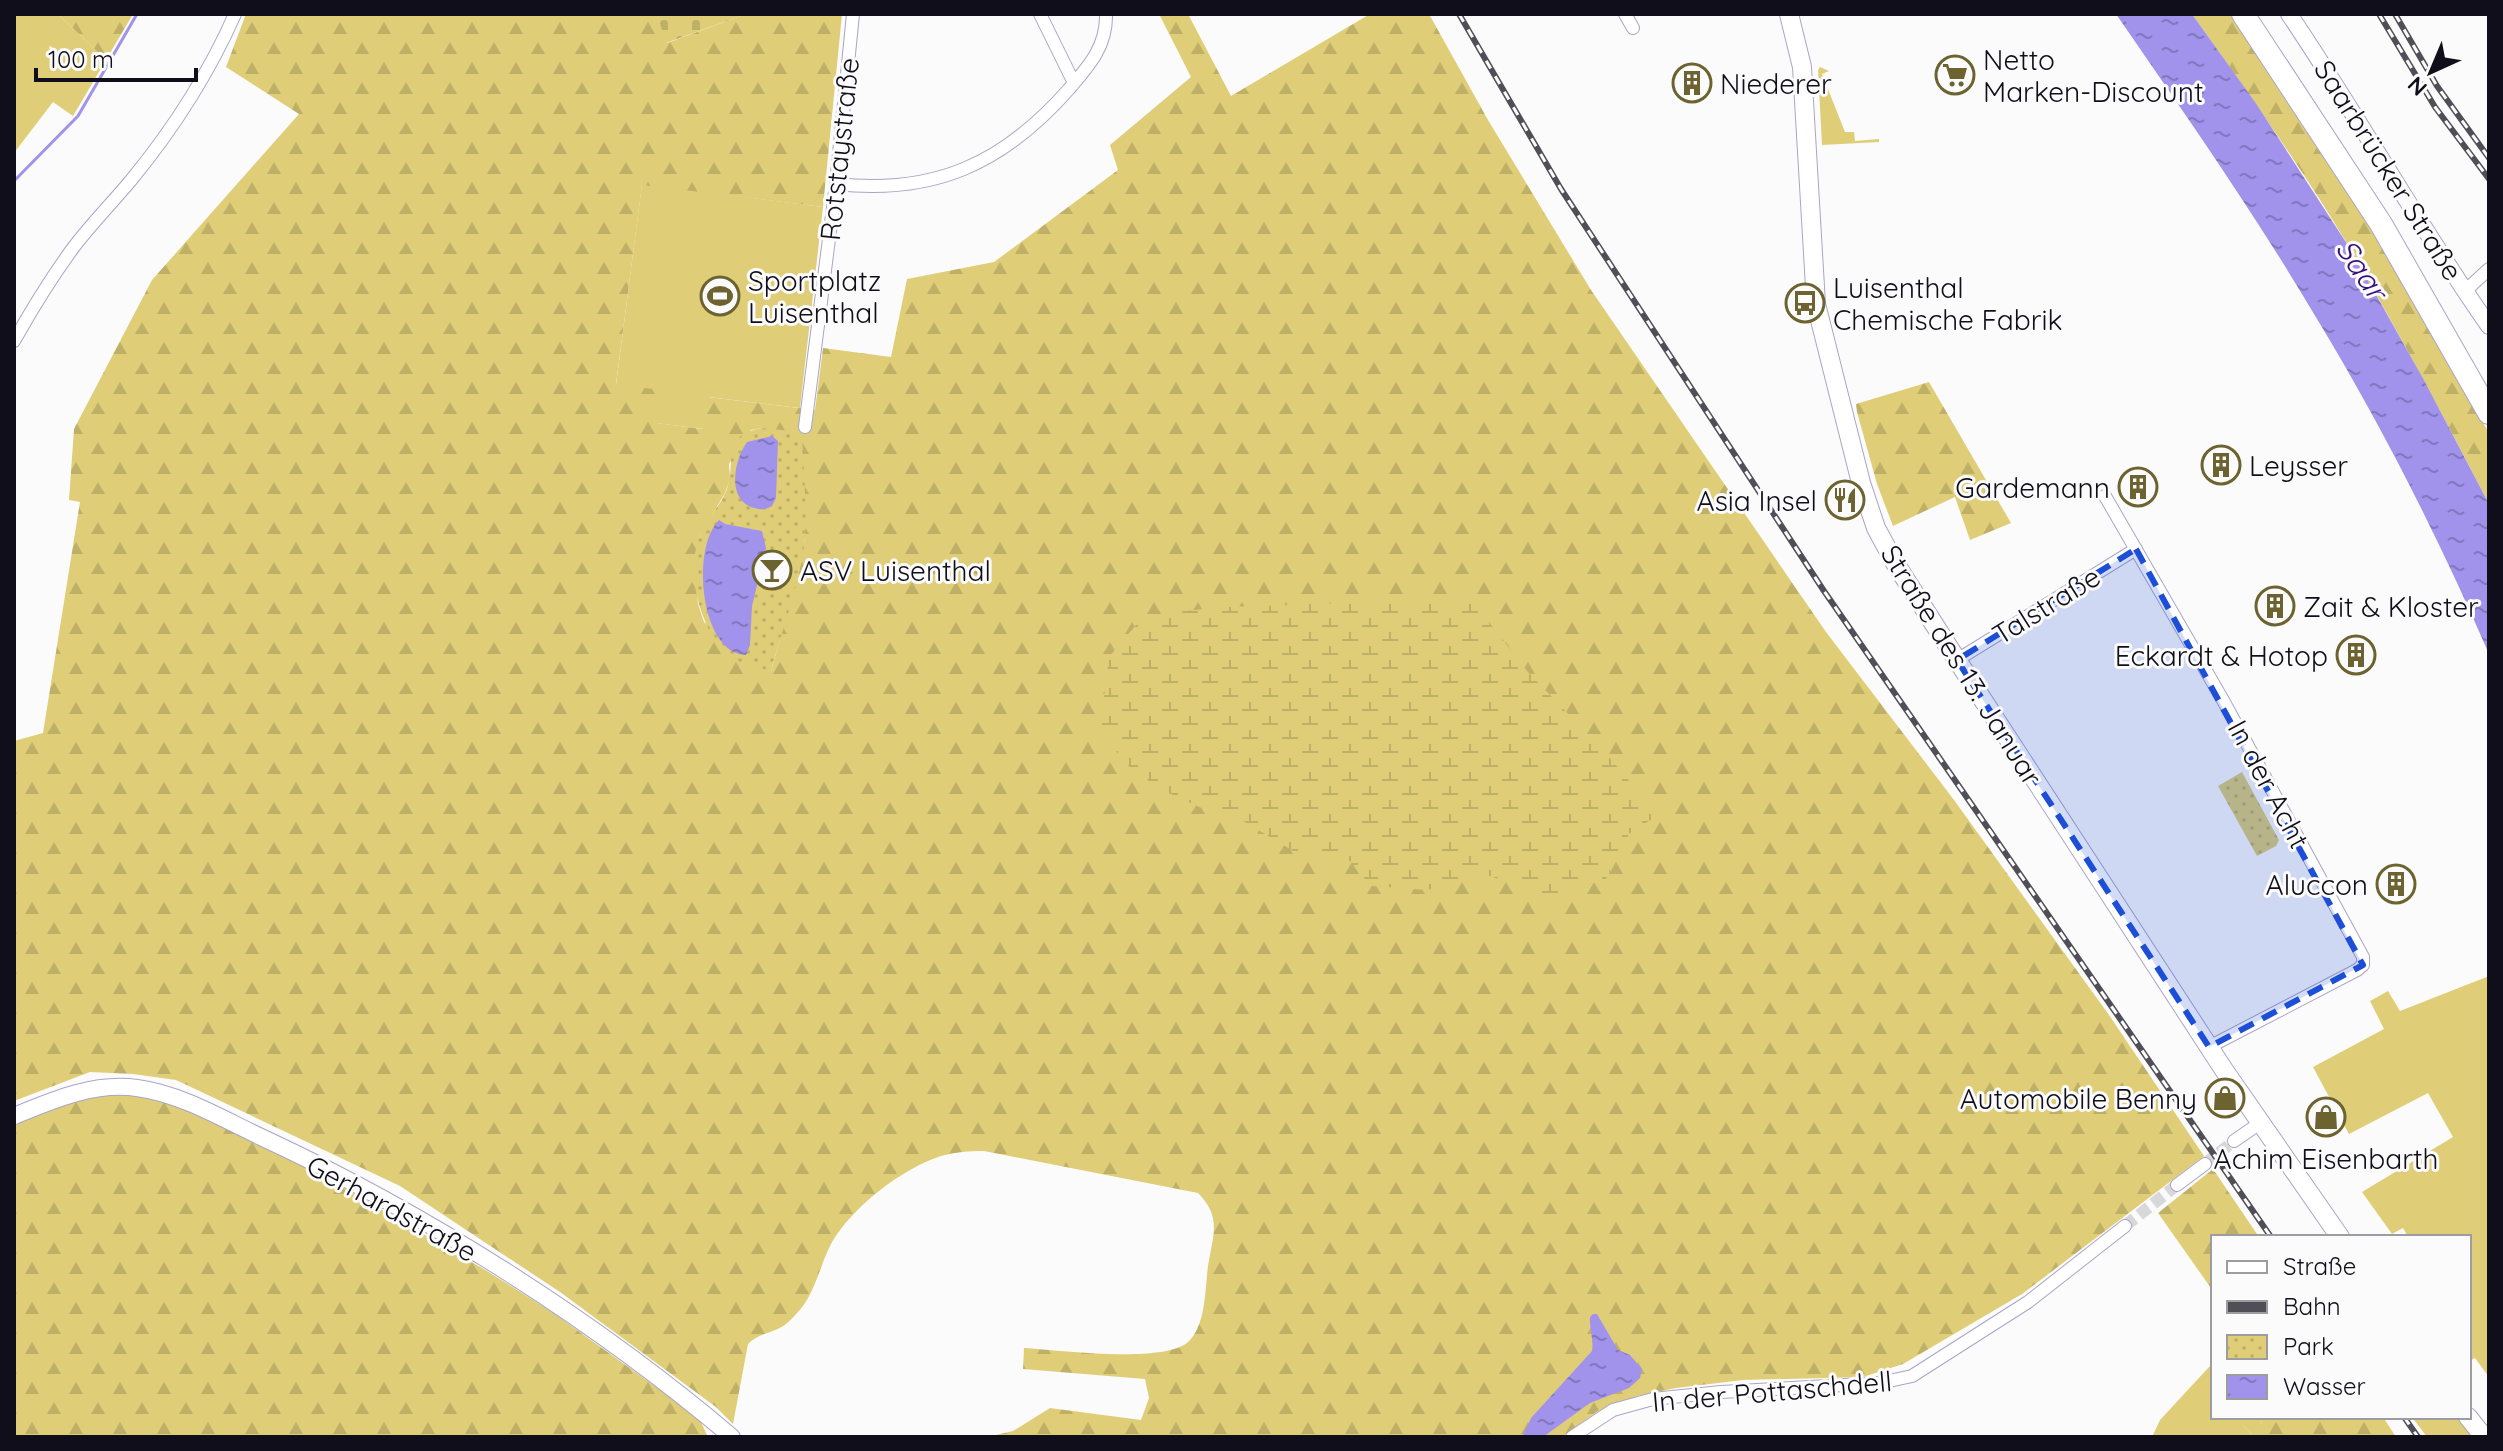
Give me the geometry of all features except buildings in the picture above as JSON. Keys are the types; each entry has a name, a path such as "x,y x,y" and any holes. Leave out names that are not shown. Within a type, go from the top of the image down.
{"highway":[{"path":"2243,14 2381,224 2489,413"},
{"path":"2261,14 2394,218 2489,383"}],"main road":[{"name":"Straße des 13. Januar","path":"1789,14 1802,67 1816,304 1861,483 1876,528 1957,660 2209,1047 2339,1235"},
{"path":"2470,1419 2484,1437"}],"street":[{"path":"14,341 66,257 132,179 187,103 211,65 235,14"},
{"name":"Rotstaystraße","path":"805,427 836,184 853,14"},
{"path":"1040,14 1074,83"},
{"path":"836,184 867,187 910,184 949,174 997,153 1057,103 1100,50 1106,14"},
{"path":"1625,14 1633,28"},
{"name":"Saarbrücker Straße","path":"2289,14 2337,84 2489,326"},
{"path":"2465,291 2489,269"},
{"name":"In der Acht","path":"2105,496 2224,702 2363,957 2363,965 2357,970 2209,1047"},
{"name":"Talstraße","path":"1957,660 2136,549"},
{"name":"Gerhardstraße","path":"14,1116 86,1090 137,1088 172,1095 288,1149 423,1221 561,1308 732,1437"},
{"path":"2234,1141 2260,1123"},
{"path":"2177,1185 2205,1164"},
{"name":"In der Pottaschdell","path":"1572,1437 1613,1410 1653,1399 1880,1383 1912,1376 2028,1302 2125,1226"}],"highlighted area":[{"path":"2136,549 2363,965 2209,1047 1957,660"}],"green space":[{"path":"14,14 58,14 106,60 73,116 53,102 14,153"},
{"path":"58,14 133,14 106,60"},
{"path":"246,14 657,14 667,43 746,14 842,14 823,207 642,185 616,384 660,390 656,423 703,429 708,397 815,410 823,348 891,357 907,279 994,262 1118,170 1110,145 1191,77 1159,14 1188,14 1231,96 1370,14 1429,14 1488,120 1591,290 1826,632 1954,800 2109,1015 2204,1156 2022,1294 1903,1364 1863,1377 1743,1380 1676,1388 1637,1396 1598,1411 1562,1437 987,1437 1013,1431 1050,1408 1141,1420 1149,1398 1145,1379 1023,1369 1024,1348 1134,1354 1175,1349 1188,1342 1201,1317 1214,1227 1210,1210 1198,1193 984,1151 941,1156 926,1162 878,1191 851,1217 831,1244 803,1306 786,1324 748,1344 733,1424 716,1407 560,1292 400,1186 176,1080 90,1072 14,1101 14,741 43,733 80,502 69,500 74,429 152,280 299,114 226,67","holes":["751,430 770,430 805,538 771,671 704,622 698,604 694,565 700,535 730,479 729,464"]},
{"path":"657,14 746,14 666,43"},
{"path":"2192,14 2231,14 2375,234 2489,433 2489,504 2334,221"},
{"path":"1820,67 1829,71 1822,74 1845,132 1854,132 1855,141 1879,139 1879,142 1822,145"},
{"name":"Sportplatz Luisenthal","path":"642,184 823,207 800,408 709,397 704,429 655,423 616,385"},
{"path":"1929,382 2011,523 1970,540 1955,497 1893,526 1877,484 1857,412 1856,404"},
{"path":"762,428 802,432 805,498 803,554 771,671 739,662 722,653 703,616 694,577 699,538 727,489 735,443 749,431"},
{"path":"1471,599 1527,671 1604,751 1658,815 1629,834 1606,879 1551,897 1487,875 1427,890 1371,886 1349,860 1295,852 1240,819 1221,817 1160,789 1126,764 1100,730 1109,657 1142,618 1225,607"},
{"path":"2242,772 2279,840 2276,846 2257,856 2218,786"},
{"path":"2489,976 2489,1377 2475,1358 2471,1360 2471,1235 2407,1235 2403,1228 2392,1234 2362,1192 2453,1137 2428,1093 2349,1134 2313,1067 2384,1029 2370,1001 2388,991 2400,1011"},
{"path":"102,1095 137,1095 176,1105 322,1175 552,1312 699,1418 708,1437 14,1437 14,1123 80,1099"},
{"path":"2213,1169 2258,1235 2211,1235 2211,1288 2158,1213"},
{"path":"2209,1367 2211,1419 2263,1419 2260,1424 2243,1425 2254,1437 2152,1437 2160,1420"},
{"path":"2248,1419 2260,1424 2263,1419 2384,1419 2396,1437 2254,1437 2243,1425"},
{"path":"2414,1419 2459,1419 2473,1437 2427,1437"}],"water":[{"path":"2116,14 2192,14 2257,105 2351,250 2489,504 2489,654 2409,484 2341,359 2244,203"},
{"path":"772,436 778,441 776,498 772,506 757,509 745,504 739,497 736,469 747,442"},
{"path":"719,520 762,531 766,548 752,606 750,645 746,655 735,653 722,643 707,610 703,569 705,549"},
{"path":"1597,1314 1618,1350 1630,1355 1642,1369 1640,1378 1629,1388 1590,1403 1543,1437 1522,1437 1531,1418 1592,1351 1590,1317"}],"waterway":[{"path":"14,181 78,116 137,14"}],"tunnel":[{"path":"2205,1164 2234,1141"},
{"path":"2125,1226 2177,1185"}],"railway":[{"path":"1459,14 1561,189 1824,591 2270,1235"},
{"path":"2379,14 2435,107 2489,179"},
{"path":"2395,14 2437,86 2489,158"},
{"path":"2405,1419 2418,1437"}],"place":[{"name":"Netto Marken-Discount","path":"1955,75"},
{"name":"Niederer","path":"1692,83"},
{"name":"Sportplatz Luisenthal","path":"720,296"},
{"name":"Luisenthal Chemische Fabrik","path":"1805,303"},
{"name":"Leysser","path":"2221,465"},
{"name":"Gardemann","path":"2138,487"},
{"name":"Asia Insel","path":"1845,500"},
{"name":"ASV Luisenthal","path":"772,570"},
{"name":"Zait & Kloster","path":"2275,606"},
{"name":"Eckardt & Hotop","path":"2356,655"},
{"name":"Aluccon","path":"2396,884"},
{"name":"Automobile Benny","path":"2225,1098"},
{"name":"Achim Eisenbarth","path":"2326,1117"}],"water label":[{"name":"Saar","path":"2362,269"}]}
